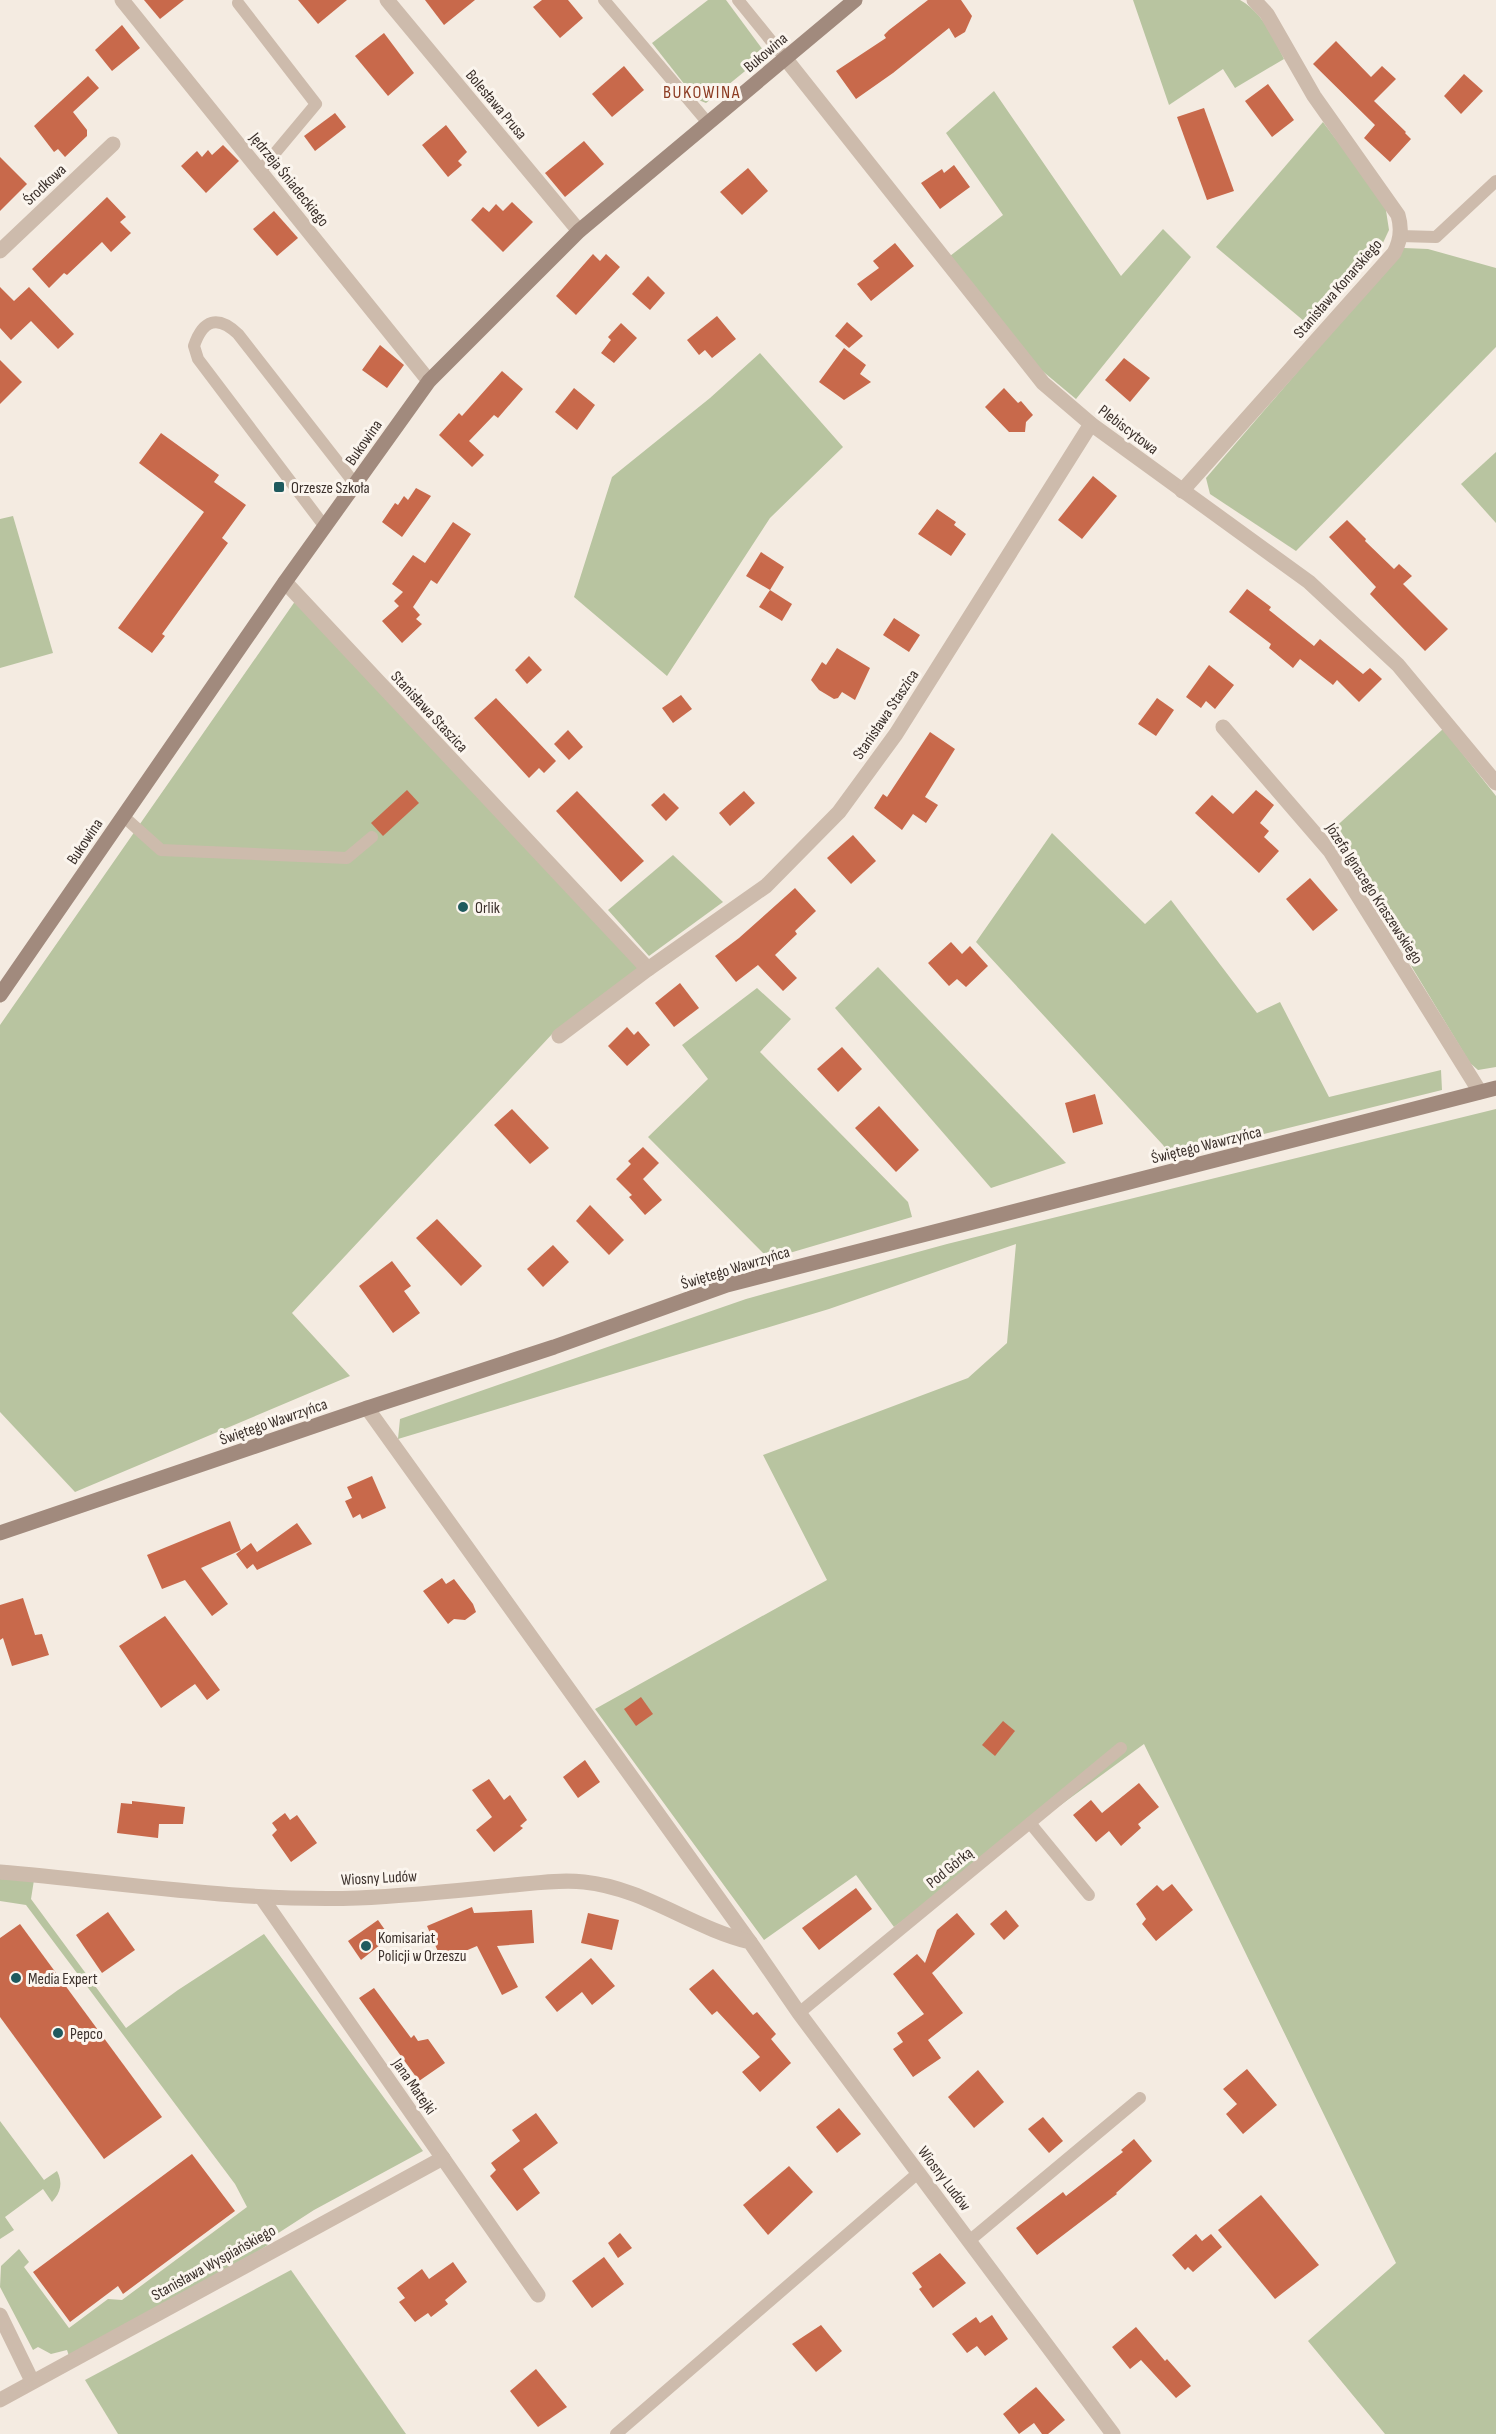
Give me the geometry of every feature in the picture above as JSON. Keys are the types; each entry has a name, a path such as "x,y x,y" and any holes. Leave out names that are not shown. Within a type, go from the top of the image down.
{"street":[{"name":"Jędrzeja Śniadeckiego","path":"122,0 429,381"},
{"name":"Bolesława Prusa","path":"387,0 579,231"},
{"name":"Bukowina","path":"0,995 285,582 429,381 579,231 855,0"},
{"name":"Stanisława Konarskiego","path":"1182,491 1394,253 1400,236 1401,225 1398,215 1314,96 1267,14 1254,0"},
{"name":"Plebiscytowa","path":"784,58 1043,383 1091,424 1309,582 1398,665 1496,783"},
{"name":"Środkowa","path":"0,251 113,144"},
{"name":"Stanisława Staszica","path":"559,1036 648,969 766,886 839,812 896,734 1091,424"},
{"name":"Stanisława Staszica","path":"285,582 648,969"},
{"name":"Józefa Ignacego Kraszewskiego","path":"1224,728 1330,851 1480,1092"},
{"name":"Świętego Wawrzyńca","path":"0,1533 554,1347 727,1285 1496,1088"},
{"name":"Wiosny Ludów","path":"367,1408 799,2013 1113,2434"},
{"name":"Wiosny Ludów","path":"0,1872 262,1899 359,1898 531,1883 583,1881 635,1893 702,1927 750,1942"},
{"name":"Jana Matejki","path":"262,1899 538,2295"},
{"name":"Stanisława Wyspiańskiego","path":"0,2400 443,2158"},
{"path":"0,2315 32,2381"}],"lane":[{"path":"604,0 708,123"},
{"path":"738,0 784,58"},
{"path":"238,3 316,104 260,171"},
{"path":"1400,236 1436,237 1496,181"},
{"path":"325,527 198,359 194,346 202,329 217,321 230,326 238,334 355,484"},
{"path":"123,816 161,850 347,858 372,837"},
{"name":"Pod Górką","path":"799,2013 1121,1748"},
{"path":"1030,1823 1089,1895"},
{"path":"969,2241 1140,2098"},
{"path":"616,2434 918,2173"}],"green space":[{"path":"708,0 726,0 763,50 761,58 706,103 696,99 652,43"},
{"path":"1133,0 1240,0 1261,19 1284,59 1235,88 1223,69 1169,105"},
{"path":"994,91 1121,276 1163,229 1191,257 1076,399 1040,369 950,256 1003,215 946,133"},
{"path":"1323,122 1385,204 1389,230 1381,247 1311,327 1216,247"},
{"path":"1404,248 1428,249 1496,268 1496,347 1296,551 1210,494 1206,478"},
{"path":"760,353 843,447 770,518 667,676 574,597 612,477 710,398"},
{"path":"1496,452 1496,523 1461,484"},
{"path":"13,516 53,653 0,668 0,519"},
{"path":"298,597 648,969 554,1032 292,1313 350,1376 75,1492 0,1412 0,1025"},
{"path":"1443,729 1496,796 1496,1067 1478,1070 1470,1063 1330,832"},
{"path":"1052,833 1145,924 1171,900 1257,1013 1280,1002 1329,1097 1441,1070 1442,1090 1171,1157 1163,1145 976,942"},
{"path":"673,855 723,902 649,956 608,910"},
{"path":"878,967 1066,1163 991,1188 835,1008"},
{"path":"757,988 791,1019 760,1052 908,1202 912,1217 769,1259 648,1137 708,1079 682,1045"},
{"path":"1496,1109 1496,2434 1385,2434 1308,2341 1396,2263 1144,1744 894,1927 856,1875 764,1940 595,1709 827,1580 763,1455 968,1378 1007,1343 1016,1244 829,1309 398,1439 400,1419 746,1299 947,1244"},
{"path":"0,1879 34,1880 31,1899 126,2028 178,1990 264,1934 423,2151 314,2210 266,2241 268,2245 231,2268 69,2356 67,2350 51,2354 38,2347 33,2350 0,2287 1,2266 19,2249 29,2262 24,2267 69,2328 108,2299 122,2300 247,2207 235,2184 26,1905 0,1901"},
{"path":"0,2121 44,2180 57,2171 60,2183 59,2191 52,2202 43,2189 5,2217 14,2230 0,2239"},
{"path":"291,2270 406,2434 118,2434 85,2380"}],"building":[{"path":"144,0 184,0 160,19"},
{"path":"298,0 347,0 318,24"},
{"path":"425,0 475,0 444,25"},
{"path":"542,0 568,0 583,18 560,38 533,7"},
{"path":"928,0 961,0 972,16 965,32 955,38 949,28 856,99 836,71 886,38 884,35 889,30"},
{"path":"122,25 140,48 112,71 95,50"},
{"path":"384,33 414,73 388,96 355,56"},
{"path":"1336,41 1371,77 1382,66 1396,79 1374,101 1411,139 1390,162 1364,138 1375,125 1313,64"},
{"path":"624,66 644,90 612,117 592,94"},
{"path":"1464,74 1483,91 1461,114 1444,96"},
{"path":"88,76 99,88 73,112 87,130 87,136 65,157 58,149 54,152 34,126"},
{"path":"1268,84 1294,120 1272,137 1245,101"},
{"path":"1204,108 1234,191 1207,200 1177,117"},
{"path":"335,113 346,127 315,151 304,136"},
{"path":"446,125 467,152 458,161 462,165 448,177 422,145"},
{"path":"584,141 604,164 565,197 545,173"},
{"path":"223,145 239,161 206,193 181,166 197,151 202,157 208,150 212,155"},
{"path":"0,157 27,184 0,211"},
{"path":"954,165 970,187 940,209 921,183 942,169 944,173"},
{"path":"748,168 768,191 742,215 720,192"},
{"path":"107,197 126,217 120,222 131,233 111,252 102,242 67,275 64,273 49,288 32,269"},
{"path":"512,202 533,222 503,252 471,220 483,207 489,212 496,204 503,211"},
{"path":"274,211 298,238 277,256 253,229"},
{"path":"895,243 914,266 871,301 857,284 879,268 873,261"},
{"path":"593,254 600,261 606,254 620,267 576,315 556,296"},
{"path":"648,276 665,293 650,310 632,294"},
{"path":"0,287 14,301 29,287 74,334 58,349 31,321 11,340 0,328"},
{"path":"717,316 736,339 712,358 705,350 699,355 687,340"},
{"path":"847,322 863,336 849,348 835,336"},
{"path":"621,323 637,338 614,363 601,353 611,340 608,337"},
{"path":"380,345 404,365 387,388 362,370"},
{"path":"844,348 866,365 860,374 871,382 844,400 819,382"},
{"path":"1124,358 1150,378 1130,402 1105,380"},
{"path":"0,360 22,382 0,404"},
{"path":"502,371 523,389 498,418 494,415 469,441 484,455 472,467 439,435 459,413 462,416"},
{"path":"574,388 595,405 577,430 555,412"},
{"path":"1004,388 1018,403 1021,401 1033,415 1026,422 1025,432 1009,432 985,407"},
{"path":"161,433 219,475 214,482 246,505 222,538 228,543 162,634 165,636 152,653 118,628 204,512 139,463"},
{"path":"1093,476 1117,496 1082,539 1058,520"},
{"path":"416,488 431,496 402,537 382,522 395,503 398,505 404,496 408,500"},
{"path":"937,509 956,522 954,525 966,534 951,556 918,534"},
{"path":"1347,520 1394,569 1399,564 1412,576 1403,584 1448,629 1425,651 1370,594 1376,587 1329,537"},
{"path":"453,522 471,534 437,584 431,580 413,607 420,615 416,619 422,624 402,643 382,621 399,606 394,601 403,592 392,584 413,555 425,563"},
{"path":"761,552 784,567 770,590 746,576"},
{"path":"1247,589 1271,607 1269,610 1314,646 1320,639 1363,674 1370,668 1382,679 1359,702 1337,680 1333,685 1300,659 1293,668 1269,648 1271,644 1229,612"},
{"path":"770,590 792,604 782,621 759,607"},
{"path":"894,618 920,635 909,652 883,635"},
{"path":"837,648 870,668 855,700 842,692 838,698 834,699 819,690 811,680 822,662 826,665"},
{"path":"529,656 542,670 527,684 515,670"},
{"path":"1209,665 1234,685 1215,709 1206,701 1201,708 1186,697"},
{"path":"681,695 692,709 673,723 662,708"},
{"path":"496,698 556,761 544,773 539,768 529,778 474,718"},
{"path":"1157,698 1174,710 1156,736 1138,724"},
{"path":"568,730 583,747 569,760 554,744"},
{"path":"930,732 955,749 925,797 938,805 926,823 913,814 902,830 874,808 883,794 887,797"},
{"path":"407,790 419,803 383,836 371,823"},
{"path":"1256,790 1274,805 1260,823 1269,831 1264,837 1279,851 1259,873 1195,813 1212,795 1233,814"},
{"path":"577,791 644,861 621,882 556,811"},
{"path":"744,791 755,803 730,826 719,813"},
{"path":"664,793 679,808 666,821 651,805"},
{"path":"853,835 876,861 851,884 827,858"},
{"path":"1310,878 1338,910 1313,931 1286,899"},
{"path":"795,888 816,911 775,955 797,978 783,991 758,965 736,982 715,956 739,938"},
{"path":"951,942 962,954 970,946 988,966 966,987 957,979 949,986 928,963"},
{"path":"680,983 699,1008 674,1027 655,1003"},
{"path":"627,1027 634,1035 638,1031 650,1045 627,1066 608,1046"},
{"path":"842,1047 862,1069 838,1092 817,1069"},
{"path":"1095,1094 1103,1124 1073,1133 1065,1103"},
{"path":"879,1106 919,1150 896,1172 855,1128"},
{"path":"512,1109 549,1148 530,1164 494,1125"},
{"path":"643,1147 659,1163 643,1179 662,1200 645,1215 629,1197 632,1195 616,1179 631,1164 628,1161"},
{"path":"590,1205 624,1240 609,1255 576,1221"},
{"path":"437,1219 482,1266 461,1286 416,1238"},
{"path":"553,1245 569,1262 543,1287 527,1269"},
{"path":"392,1261 411,1286 404,1291 420,1313 393,1333 359,1286"},
{"path":"372,1476 386,1508 362,1519 360,1514 353,1518 345,1501 352,1498 347,1487"},
{"path":"230,1521 241,1550 201,1568 228,1604 212,1616 185,1580 162,1589 147,1555"},
{"path":"297,1523 312,1544 257,1570 253,1564 247,1569 236,1554 251,1543 257,1552"},
{"path":"442,1578 446,1584 454,1579 473,1604 476,1612 465,1620 454,1619 448,1624 423,1591"},
{"path":"23,1598 35,1635 42,1634 49,1655 12,1666 3,1638 0,1640 0,1605"},
{"path":"165,1616 220,1690 207,1700 195,1684 161,1708 119,1646"},
{"path":"641,1697 653,1714 636,1726 624,1709"},
{"path":"1003,1721 1015,1731 995,1756 982,1745"},
{"path":"585,1760 600,1782 578,1798 563,1777"},
{"path":"489,1779 504,1800 510,1795 527,1820 520,1826 523,1828 494,1852 476,1830 492,1817 472,1790"},
{"path":"1139,1783 1159,1807 1138,1824 1141,1828 1121,1846 1109,1831 1096,1842 1073,1815 1091,1800 1102,1813"},
{"path":"132,1801 185,1807 183,1824 159,1824 158,1838 117,1833 121,1803 132,1804"},
{"path":"285,1813 290,1820 297,1815 317,1843 291,1862 272,1835 277,1830 272,1823"},
{"path":"1172,1884 1193,1910 1156,1941 1142,1924 1146,1919 1136,1904 1157,1885 1163,1891"},
{"path":"856,1888 872,1909 819,1950 802,1928"},
{"path":"472,1907 474,1913 532,1910 534,1943 497,1946 518,1987 502,1995 477,1946 442,1961 427,1926"},
{"path":"1006,1910 1019,1926 1004,1940 990,1924"},
{"path":"108,1912 135,1950 102,1973 76,1935"},
{"path":"588,1913 619,1920 612,1950 581,1943"},
{"path":"957,1913 975,1934 932,1973 963,2013 928,2040 941,2058 913,2077 893,2049 903,2042 897,2033 924,2014 893,1974 917,1954 925,1963 937,1930"},
{"path":"378,1920 390,1937 361,1960 348,1941"},
{"path":"20,1924 162,2117 104,2159 0,2017 0,1938"},
{"path":"591,1958 615,1986 592,2005 582,1992 557,2012 545,1997"},
{"path":"713,1969 753,2015 757,2012 776,2034 771,2039 791,2063 760,2092 742,2072 760,2057 717,2011 712,2015 689,1989"},
{"path":"374,1988 411,2038 414,2035 418,2041 428,2039 445,2063 419,2081 359,1998"},
{"path":"1247,2069 1277,2105 1243,2134 1226,2114 1237,2104 1223,2089"},
{"path":"978,2070 1004,2102 974,2128 948,2097"},
{"path":"839,2108 861,2134 837,2153 816,2127"},
{"path":"536,2113 558,2143 523,2169 540,2193 517,2211 490,2176 496,2170 491,2163 520,2141 512,2130"},
{"path":"1043,2117 1063,2141 1049,2153 1028,2129"},
{"path":"1134,2139 1152,2161 1117,2194 1037,2255 1016,2228 1063,2192 1066,2196 1123,2152 1121,2150"},
{"path":"192,2154 235,2211 123,2294 118,2286 70,2322 33,2272"},
{"path":"789,2166 813,2192 768,2235 743,2205"},
{"path":"1261,2195 1319,2265 1275,2299 1218,2230"},
{"path":"620,2233 632,2248 618,2258 608,2243"},
{"path":"1196,2234 1202,2241 1211,2234 1222,2247 1193,2272 1188,2267 1185,2270 1172,2255"},
{"path":"940,2253 966,2283 933,2308 919,2289 922,2287 912,2273"},
{"path":"604,2257 624,2284 592,2308 572,2281"},
{"path":"453,2262 467,2282 445,2300 448,2304 431,2317 428,2313 415,2322 399,2302 405,2298 397,2288 422,2269 429,2279"},
{"path":"992,2315 1008,2339 985,2356 977,2346 967,2353 952,2334 976,2317 980,2323"},
{"path":"821,2325 842,2351 816,2372 792,2344"},
{"path":"1136,2327 1165,2361 1167,2359 1191,2386 1176,2398 1141,2360 1130,2369 1112,2347"},
{"path":"536,2369 567,2407 538,2427 510,2391"},
{"path":"1036,2387 1065,2420 1048,2434 1042,2434 1034,2423 1019,2434 1003,2414"}],"place":[{"name":"Orzesze Szkoła","path":"279,487"},
{"name":"Orlik","path":"463,907"},
{"name":"Komisariat Policji w Orzeszu","path":"366,1946"},
{"name":"Media Expert","path":"16,1978"},
{"name":"Pepco","path":"58,2033"}],"district":[{"name":"BUKOWINA","path":"702,92"}]}
